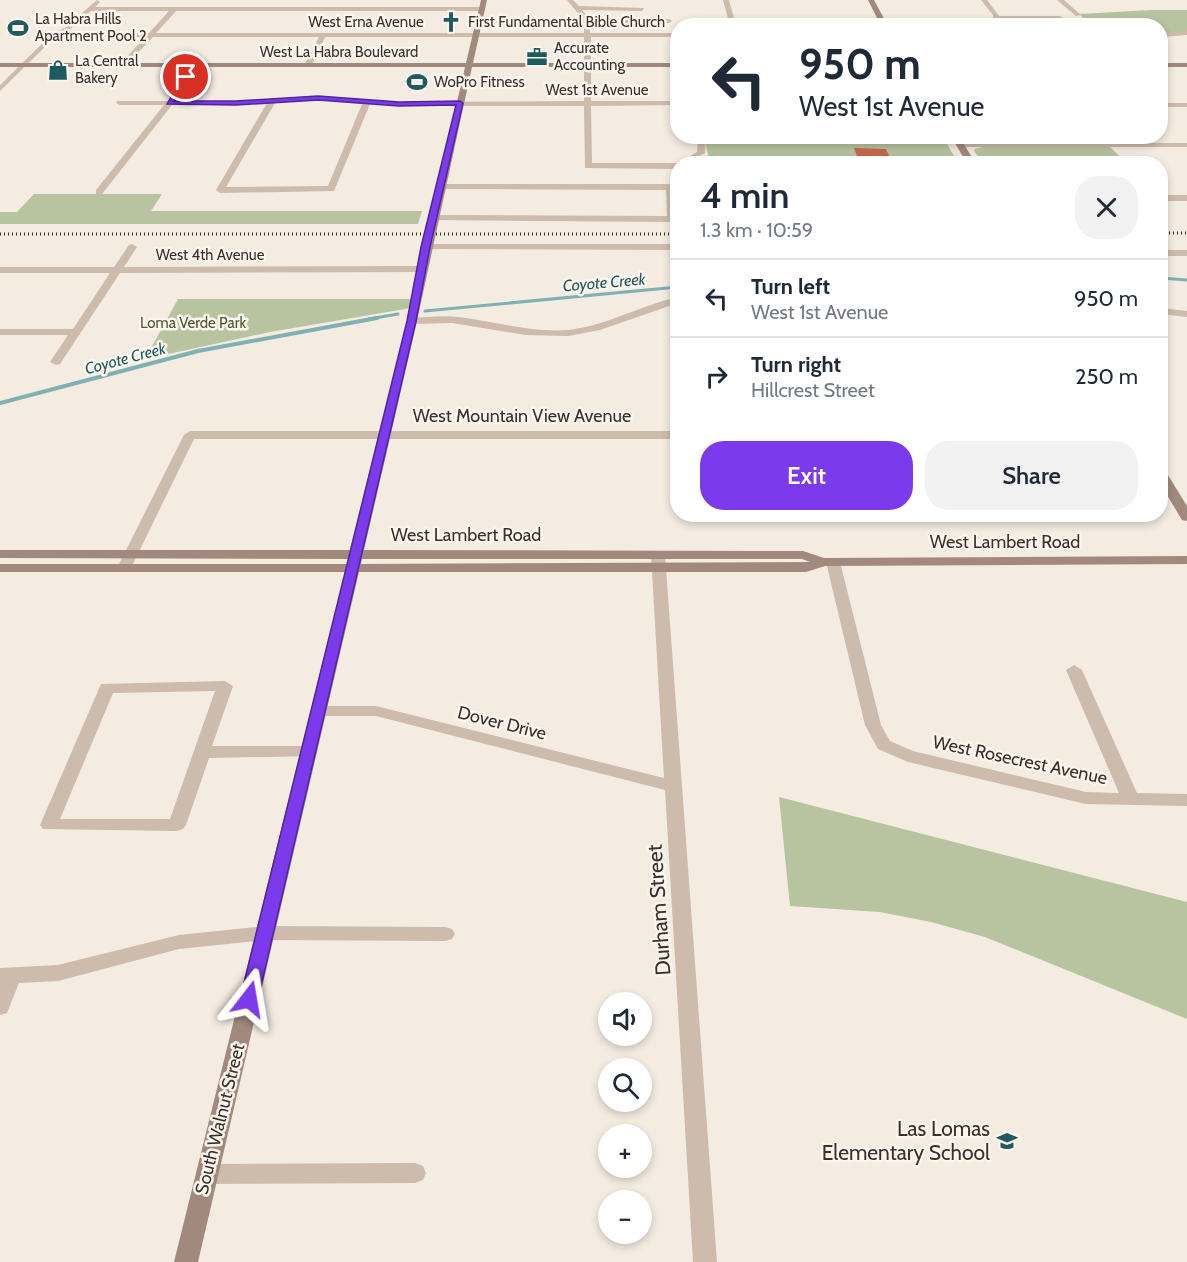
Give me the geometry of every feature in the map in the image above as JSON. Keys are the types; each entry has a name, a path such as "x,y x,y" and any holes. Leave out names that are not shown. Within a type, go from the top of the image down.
{"main road":[{"name":"South Walnut Street","path":"186,1262 320,711 353,561 412,321 425,247 484,0"},
{"path":"871,0 882,18"},
{"name":"West La Habra Boulevard","path":"0,65 670,65"},
{"path":"1168,65 1187,65"},
{"path":"961,145 967,156"},
{"path":"1168,486 1187,517"},
{"name":"West Lambert Road","path":"0,554 131,554 353,561"},
{"name":"West Lambert Road","path":"0,568 124,568 353,561 658,561 806,568 828,562 1187,560"}],"street":[{"path":"0,89 54,35 68,28 99,0"},
{"path":"570,0 587,21 588,166 670,166"},
{"path":"726,0 731,18"},
{"path":"984,0 995,18"},
{"path":"1060,0 1078,15"},
{"path":"576,8 642,9"},
{"path":"90,9 482,9"},
{"path":"124,65 174,9"},
{"path":"479,21 669,21"},
{"path":"1168,34 1187,33"},
{"path":"54,35 74,35"},
{"name":"West Erna Avenue","path":"89,35 670,35"},
{"path":"308,65 323,35"},
{"path":"99,192 170,103 194,65"},
{"name":"West 1st Avenue","path":"120,102 340,99 460,103 670,103"},
{"path":"273,100 220,190 331,189 367,101"},
{"path":"1168,105 1187,105"},
{"path":"694,156 700,153 702,144"},
{"path":"961,145 1187,145"},
{"path":"440,187 670,187"},
{"path":"1168,198 1187,198"},
{"path":"432,218 670,219"},
{"path":"56,362 132,247"},
{"path":"425,247 670,247"},
{"path":"1168,253 1187,253"},
{"path":"1175,253 1187,267"},
{"name":"West 4th Avenue","path":"0,270 421,269"},
{"path":"412,321 454,320 528,332 569,333 585,330 646,307 670,302"},
{"path":"1168,312 1187,314"},
{"path":"0,332 76,332"},
{"name":"West Mountain View Avenue","path":"124,568 190,435 670,435"},
{"name":"Durham Street","path":"658,561 705,1262"},
{"name":"West Rosecrest Avenue","path":"828,562 873,725 884,745 908,756 1086,798 1187,800"},
{"path":"1074,670 1131,800"},
{"path":"225,686 202,752 177,825 49,825 107,688 225,686"},
{"name":"Dover Drive","path":"320,711 376,711 674,786"},
{"path":"202,752 309,752"},
{"path":"0,1007 6,976 58,973 179,942 265,933 445,934"},
{"path":"207,1174 415,1173"}],"green space":[{"path":"1187,10 1187,34 1168,34 1168,18 1083,18 1079,14"},
{"path":"706,144 947,144 954,156 708,156"},
{"path":"983,147 1110,147 1120,156 978,156 975,149"},
{"path":"34,194 162,194 151,211 422,211 418,224 0,224 0,212 17,212"},
{"name":"Loma Verde Park","path":"178,299 413,299 411,308 270,332 145,359"},
{"path":"779,797 1187,902 1187,1019 985,937 931,922 880,912 790,906"}],"building":[{"path":"854,148 886,149 889,156 857,156"}],"waterway":[{"name":"Coyote Creek","path":"1168,279 1187,280"},
{"name":"Coyote Creek","path":"425,311 670,288"},
{"name":"Coyote Creek","path":"369,319 398,314"},
{"name":"Coyote Creek","path":"0,403 198,351 377,318"}],"railway":[{"path":"1168,233 1187,233"},
{"path":"0,234 670,234"}],"place":[{"name":"First Fundamental Bible Church","path":"451,22"},
{"name":"La Habra Hills Apartment Pool 2","path":"18,28"},
{"name":"Accurate Accounting","path":"537,57"},
{"name":"La Central Bakery","path":"58,70"},
{"name":"WoPro Fitness","path":"417,82"},
{"name":"Las Lomas Elementary School","path":"1007,1141"}],"route":[{"path":"186,77 170,103 236,103 318,98 399,104 460,103 447,165 425,247 412,321 249,999"}]}
